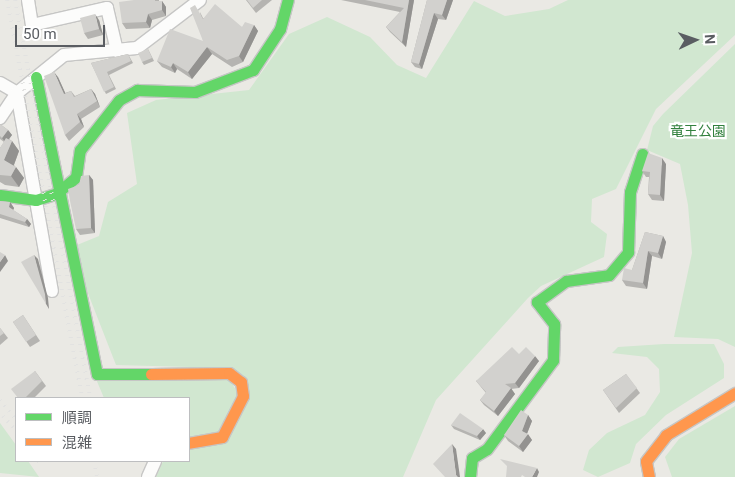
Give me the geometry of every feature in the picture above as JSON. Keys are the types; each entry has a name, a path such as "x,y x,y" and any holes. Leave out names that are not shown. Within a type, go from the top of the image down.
{"street":[{"path":"28,0 32,25 107,8 117,51"},
{"path":"0,118 17,93 64,55 137,48 200,0"},
{"path":"0,194 36,200 57,192 76,177 80,150 119,100 137,90 195,92 253,70 280,29 288,0"},
{"path":"36,77 57,192 97,374 229,373 241,382 243,396 222,437 190,443"},
{"path":"0,84 17,93"},
{"path":"17,93 52,291"},
{"path":"470,477 472,458 487,448 553,360 554,324 537,302 566,281 609,276 628,252 630,192 642,154"},
{"path":"648,477 646,461 666,435 735,393"},
{"path":"148,477 155,462"}],"green space":[{"path":"568,0 735,0 735,35 656,109 616,189 592,199 591,222 607,234 604,257 541,286 528,298 436,400 403,477 156,477 163,462 190,462 190,447 212,445 248,396 228,368 116,365 82,278 77,245 99,236 108,202 137,184 127,113 156,100 249,90 289,34 327,17 370,37 397,65 426,78 474,1 505,16 549,9"},
{"name":"竜王公園","path":"735,44 735,347 718,339 674,337 692,253 688,205 680,164 647,150 653,126"},
{"path":"664,344 714,344 724,364 724,378 666,415 636,444 630,463 598,477 583,470 589,450 607,433 645,415 660,392 659,369 647,357 612,353 618,347"},
{"path":"228,377 239,395 220,432 190,439 190,397 104,397 96,379"},
{"path":"735,406 735,477 672,477 665,457 679,439"},
{"path":"0,423 15,444 15,462 29,462 39,477 0,473"}],"building":[{"path":"134,0 162,1 162,10 148,14 146,22 122,23 119,2"},
{"path":"247,0 262,0 253,8"},
{"path":"365,0 409,0 402,42 386,27 404,8"},
{"path":"427,0 447,0 442,15 434,13 419,64 411,62"},
{"path":"215,4 242,27 245,22 254,25 239,56 227,60 207,47 188,72 173,63 171,67 157,61 170,29 203,41 190,8 195,5 203,19"},
{"path":"95,14 99,29 84,33 80,18"},
{"path":"148,49 152,58 142,62 138,53"},
{"path":"128,54 131,61 107,72 114,87 104,92 91,63"},
{"path":"54,72 64,94 71,91 74,97 91,89 97,101 77,114 80,122 65,135 44,76"},
{"path":"0,124 8,130 2,138 0,136"},
{"path":"6,138 12,141 4,160 16,167 11,176 0,175 0,148"},
{"path":"648,153 662,158 660,195 648,194 650,172 642,171"},
{"path":"89,175 91,228 76,229 68,189 79,185 81,176"},
{"path":"0,201 10,202 9,207 27,219 25,222 0,214"},
{"path":"645,232 663,236 658,253 648,251 643,283 622,280 624,268 632,270"},
{"path":"0,252 5,255 0,262"},
{"path":"34,255 45,294 46,304 21,262"},
{"path":"23,315 36,335 26,342 13,322"},
{"path":"0,328 4,333 0,336"},
{"path":"512,347 519,354 526,347 535,356 515,383 505,384 511,388 494,411 480,400 486,392 476,381"},
{"path":"35,371 42,381 26,397 17,397 11,389"},
{"path":"626,374 637,388 616,408 603,390"},
{"path":"521,410 528,415 522,431 528,434 519,446 504,435"},
{"path":"460,413 483,429 477,436 451,425"},
{"path":"452,444 456,475 458,477 445,477 433,464"},
{"path":"500,459 537,468 532,477 522,475 521,477 506,477 507,466"}],"railway":[{"path":"7,0 82,397"},
{"path":"15,0 90,397"},
{"path":"0,400 15,419"},
{"path":"3,416 15,430"},
{"path":"94,462 97,477"}],"traffic: fast":[{"path":"0,195 36,200 57,193 76,177 80,150 119,100 137,90 195,92 253,70 280,29 288,0"},
{"path":"36,77 97,374 151,374"},
{"path":"470,477 472,458 487,449 553,360 554,324 537,302 566,281 609,275 628,252 630,192 642,154"}],"traffic: slow":[{"path":"151,374 229,373 241,382 243,396 222,437 190,443"},
{"path":"649,477 646,461 666,435 735,393"}]}
